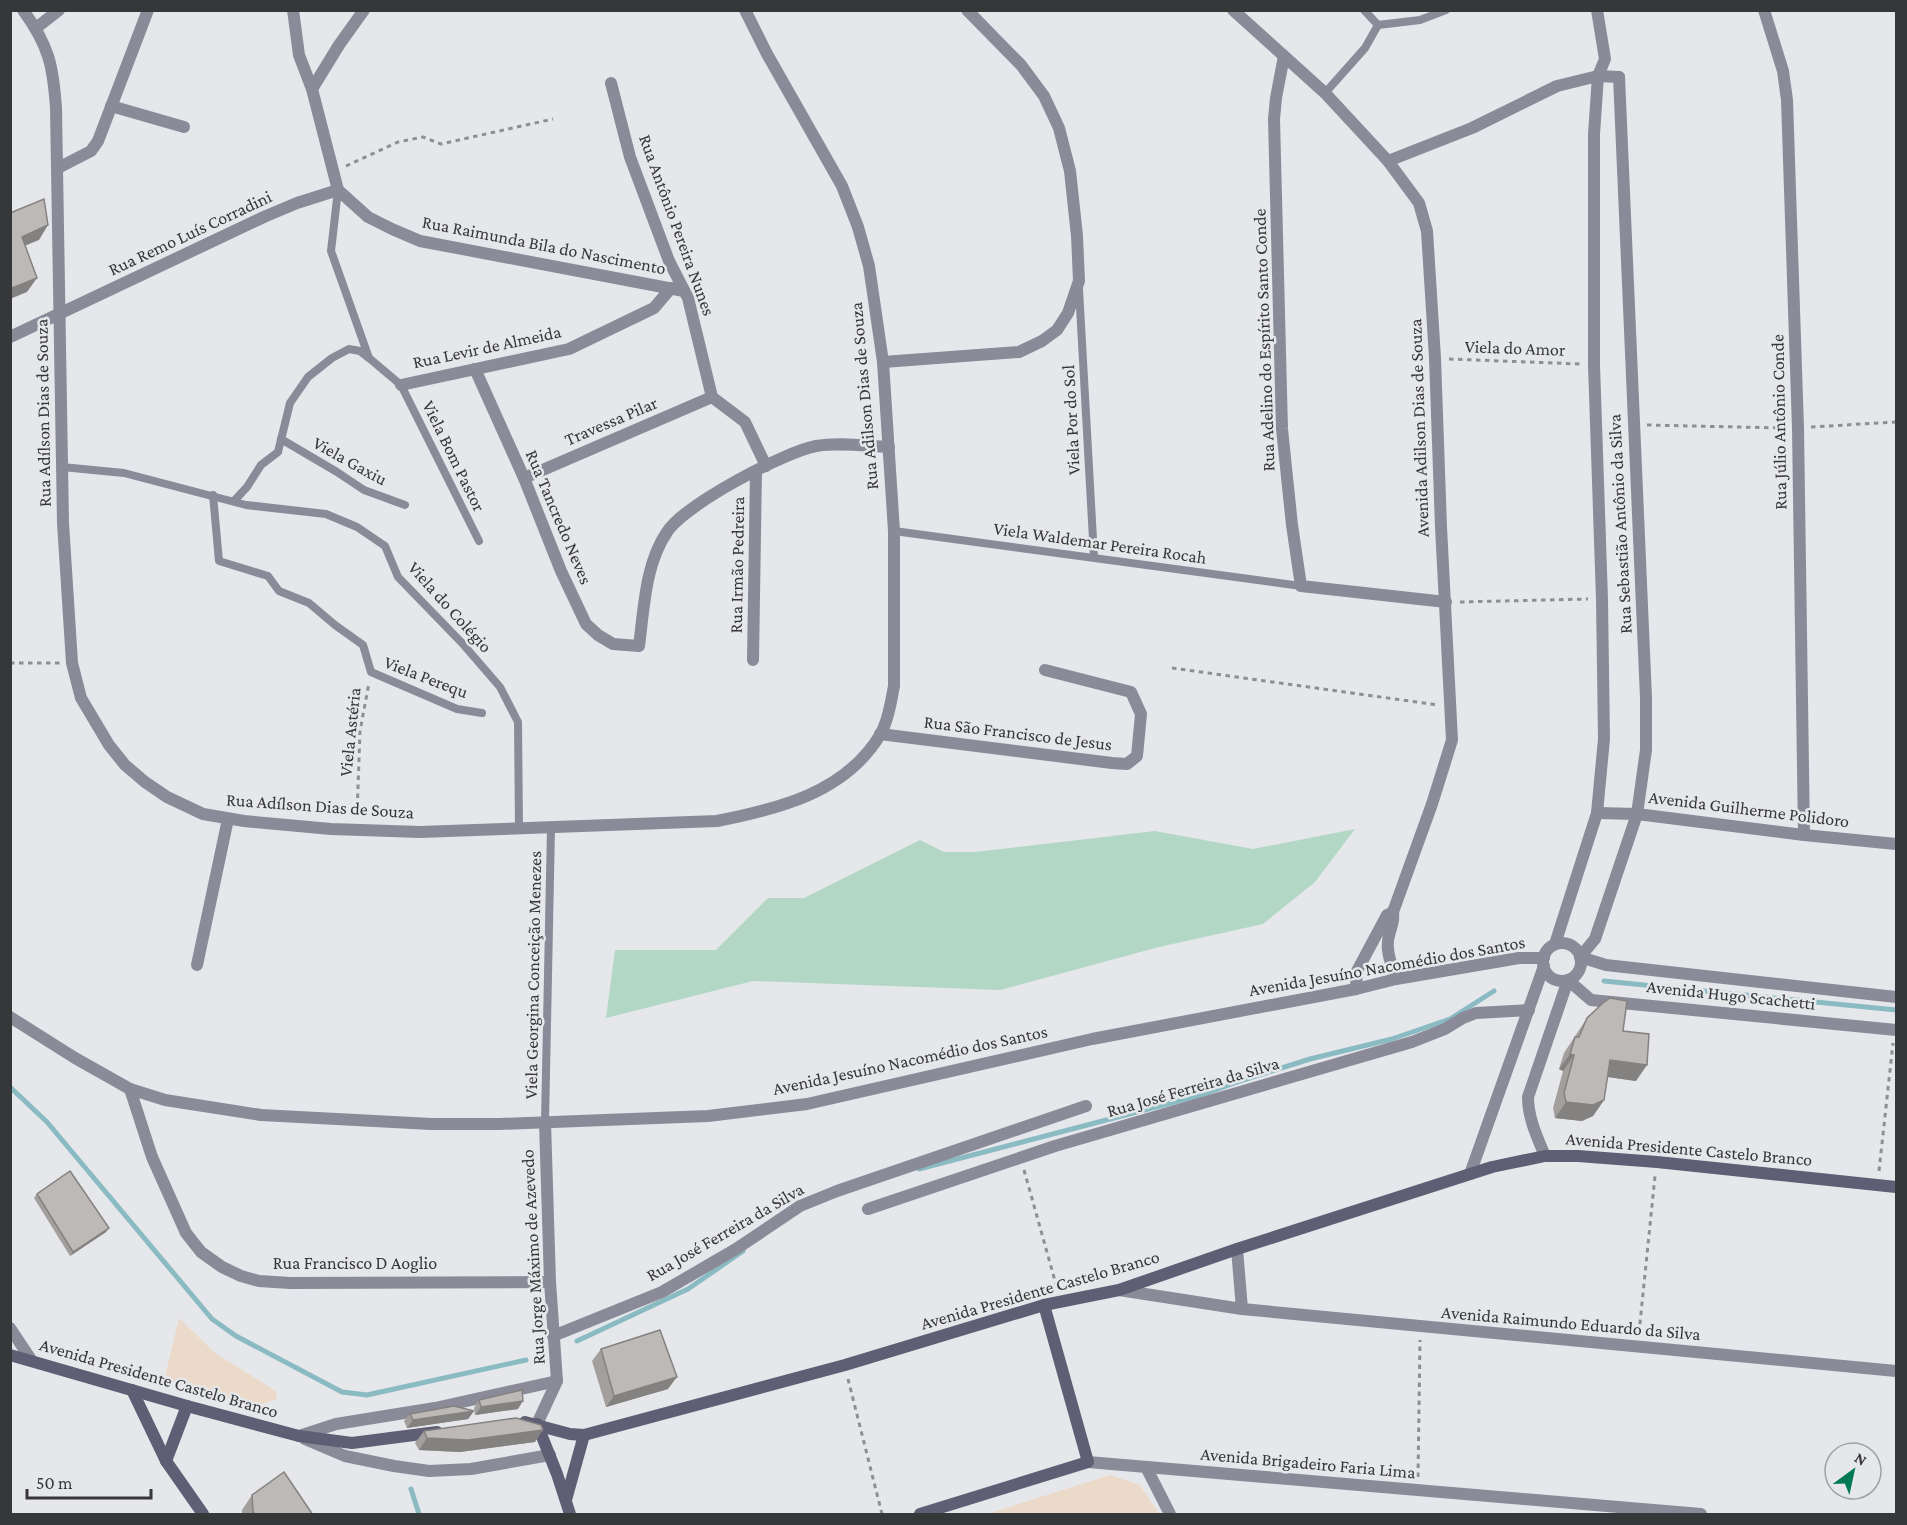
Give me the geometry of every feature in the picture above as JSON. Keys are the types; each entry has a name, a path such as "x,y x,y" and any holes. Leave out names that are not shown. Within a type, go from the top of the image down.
{"street":[{"name":"Rua Adílson Dias de Souza","path":"23,10 36,28 50,58 57,108 63,523 72,663 81,698 109,745 125,765 145,782 167,797 203,814 228,819 356,830 420,832 717,821 763,812 802,799 832,783 849,771 880,734"},
{"path":"36,28 59,10"},
{"path":"57,168 91,151 98,141 148,10"},
{"path":"292,10 299,55 312,89 338,190"},
{"path":"312,89 364,10"},
{"name":"Rua Adilson Dias de Souza","path":"745,10 846,196 869,266 883,362 894,531 894,686 890,709 880,734"},
{"path":"883,362 1019,352 1042,341 1057,330 1068,313 1079,281 1070,171 1059,128 1044,96 1021,65 967,10"},
{"name":"Avenida Adilson Dias de Souza","path":"1233,10 1325,93 1388,160 1419,203 1425,223 1435,358 1452,740 1432,804 1393,912 1395,919 1388,941 1388,949 1396,980"},
{"path":"1597,10 1605,59 1619,77"},
{"name":"Rua Júlio Antônio Conde","path":"1764,10 1783,70 1787,100 1798,428 1804,835"},
{"name":"Rua Adelino do Espírito Santo Conde","path":"1284,56 1274,119 1282,429 1301,586"},
{"name":"Rua Sebastião Antônio da Silva","path":"1555,944 1597,813 1604,738 1594,365 1594,134 1598,76 1605,59"},
{"path":"1388,160 1472,128 1557,86 1598,76 1619,77"},
{"name":"Rua Sebastião Antônio da Silva","path":"1580,957 1595,939 1637,814 1646,750 1646,698 1619,77"},
{"name":"Rua Antônio Pereira Nunes","path":"611,83 630,157 669,261 688,298 712,397"},
{"path":"111,106 184,127"},
{"name":"Rua Raimunda Bila do Nascimento","path":"338,190 368,217 420,241 684,291"},
{"name":"Rua Remo Luís Corradini","path":"10,337 266,216 338,190"},
{"name":"Rua Levir de Almeida","path":"401,385 569,349 654,308 671,288"},
{"name":"Rua Tancredo Neves","path":"475,369 586,624 613,644 639,646 651,571 658,548 674,522 705,500 761,468"},
{"path":"712,397 746,422 761,468 790,453 815,446 840,444 889,447"},
{"name":"Travessa Pilar","path":"524,478 712,397"},
{"name":"Rua Irmão Pedreira","path":"753,660 761,468"},
{"path":"1301,586 1446,602"},
{"name":"Rua São Francisco de Jesus","path":"880,734 1112,763 1127,764 1137,756 1141,714 1131,692 1045,670"},
{"name":"Avenida Guilherme Polidoro","path":"1597,813 1637,814 1896,844"},
{"path":"197,965 228,819"},
{"name":"Avenida Adilson Dias de Souza","path":"1356,989 1357,971 1387,915 1393,912"},
{"path":"1470,1174 1529,1010 1548,949 1555,944 1565,943 1576,948 1581,966 1578,972 1568,980 1562,981 1550,976 1544,962"},
{"name":"Avenida Hugo Scachetti","path":"1580,957 1606,965 1896,997"},
{"name":"Avenida Jesuíno Nacomédio dos Santos","path":"10,1017 130,1089 165,1100 261,1115 431,1124 545,1122 708,1116 807,1104 1092,1039 1396,980 1519,958 1544,962"},
{"path":"1545,1156 1533,1127 1528,1097 1568,980"},
{"name":"Avenida Hugo Scachetti","path":"1568,980 1591,1000 1895,1030"},
{"name":"Rua José Ferreira da Silva","path":"868,1209 1021,1157 1412,1042 1476,1013 1529,1010"},
{"name":"Rua Francisco D Aoglio","path":"130,1089 152,1157 186,1233 201,1252 222,1267 241,1276 259,1281 290,1283 550,1282"},
{"name":"Rua José Ferreira da Silva","path":"554,1336 662,1292 736,1249 800,1206 837,1191 1086,1106"},
{"name":"Rua Jorge Máximo de Azevedo","path":"537,1424 557,1381 550,1282 545,1122"},
{"name":"Avenida Presidente Castelo Branco","path":"511,1421 537,1424 570,1434 584,1435 845,1365 1044,1305 1119,1290 1237,1249 1470,1174 1511,1162 1545,1156 1657,1162 1896,1187"},
{"path":"1237,1249 1242,1309"},
{"name":"Avenida Raimundo Eduardo da Silva","path":"1119,1290 1242,1309 1896,1371"},
{"path":"1044,1305 1088,1462"},
{"path":"10,1328 32,1361"},
{"name":"Avenida Presidente Castelo Branco","path":"10,1355 299,1436 352,1443 444,1431"},
{"path":"299,1436 336,1424 435,1408 557,1381"},
{"path":"132,1390 166,1461 202,1515"},
{"path":"166,1461 187,1406"},
{"path":"537,1424 570,1515"},
{"path":"566,1500 584,1435"},
{"name":"Avenida Presidente Castelo Branco","path":"299,1436 345,1456 429,1471 471,1469 550,1455"},
{"name":"Avenida Brigadeiro Faria Lima","path":"920,1515 1088,1462 1417,1491 1545,1508 1701,1515"},
{"path":"1146,1467 1170,1515"}],"lane":[{"path":"1364,10 1378,25"},
{"path":"1378,25 1420,20 1446,10"},
{"path":"1325,93 1365,48 1378,25"},
{"path":"338,190 331,251 369,358"},
{"name":"Viela Por do Sol","path":"1079,281 1094,557"},
{"path":"234,501 247,487 261,465 278,452 290,403 308,377 332,358 349,349 360,351 401,385"},
{"name":"Viela Bom Pastor","path":"401,385 479,541"},
{"name":"Viela Gaxiu","path":"281,439 364,490 405,506"},
{"name":"Viela do Colégio","path":"62,468 124,473 246,504 326,514 357,527 386,546 398,577 462,643 500,687 518,722 519,828"},
{"name":"Viela Perequ","path":"213,495 219,561 268,576 279,591 309,603 363,645 371,672 458,709 482,713"},
{"name":"Viela Waldemar Pereira Rocah","path":"894,531 1301,586"},
{"name":"Viela Georgina Conceição Menezes","path":"545,1122 550,828"}],"path":[{"path":"334,172 398,142 423,137 441,144 553,119"},
{"name":"Viela do Amor","path":"1435,358 1594,365"},
{"path":"1633,425 1798,428 1896,422"},
{"path":"1446,602 1602,599"},
{"path":"10,663 72,663"},
{"path":"1172,668 1452,707"},
{"name":"Viela Astéria","path":"356,830 360,731 371,672"},
{"path":"1878,1184 1895,1030"},
{"path":"1021,1157 1061,1301"},
{"path":"1637,1347 1657,1162"},
{"path":"1417,1491 1421,1327"},
{"path":"845,1365 882,1515"}],"shaded area":[{"path":"179,1318 215,1353 276,1391 277,1399 259,1405 164,1381"},
{"path":"1110,1475 1140,1485 1159,1514 987,1514"}],"green space":[{"path":"1355,829 1315,882 1263,924 1159,947 1000,990 753,981 606,1018 615,950 716,950 768,898 804,898 920,840 944,852 975,852 1155,831 1253,849"}],"building":[{"path":"44,199 48,225 22,237 37,278 12,288 10,284 10,213"},
{"path":"1610,998 1627,1001 1623,1031 1649,1034 1647,1065 1610,1060 1604,1100 1593,1105 1566,1102 1564,1093 1574,1055 1570,1054 1575,1037 1579,1037 1587,1018"},
{"path":"70,1171 109,1228 73,1252 37,1194"},
{"path":"660,1330 677,1377 614,1396 601,1349"},
{"path":"522,1390 523,1401 481,1407 479,1400"},
{"path":"454,1406 474,1411 413,1420 410,1414"},
{"path":"516,1418 541,1425 543,1430 468,1440 427,1438 424,1431"},
{"path":"284,1472 313,1515 255,1515 252,1495"}],"waterway":[{"path":"1604,981 1896,1010"},
{"path":"919,1169 1202,1095 1310,1059 1392,1039 1450,1019 1494,991"},
{"path":"10,1087 47,1122 212,1319 236,1336 342,1392 367,1395 526,1360"},
{"path":"577,1341 688,1289 743,1251"},
{"path":"411,1489 419,1514"}]}
